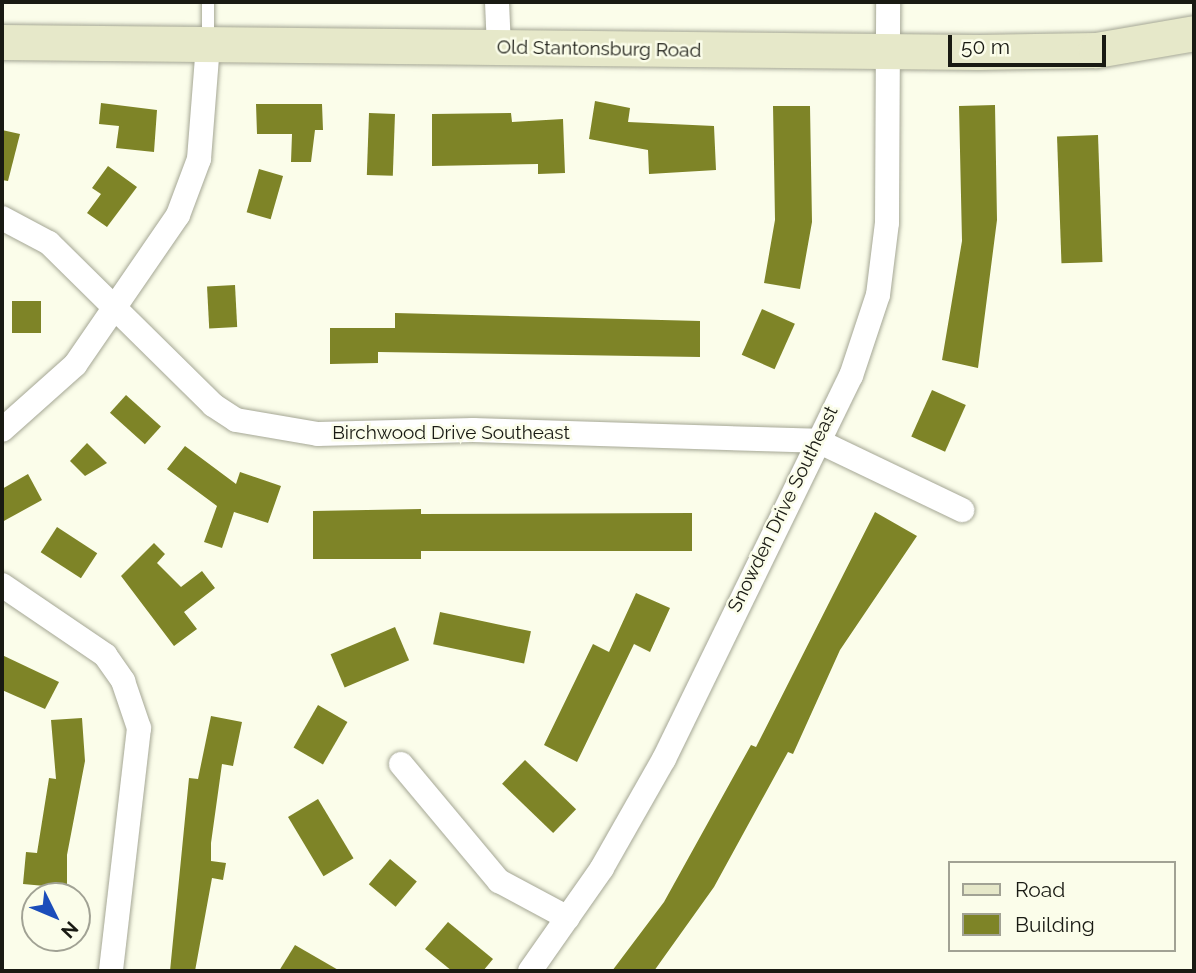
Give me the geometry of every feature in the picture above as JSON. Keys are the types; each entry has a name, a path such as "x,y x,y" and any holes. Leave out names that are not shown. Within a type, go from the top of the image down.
{"street":[{"path":"497,2 499,48"},
{"name":"Snowden Drive Southeast","path":"530,971 568,918 664,759 851,376 878,295 887,223 888,2"},
{"name":"Old Stantonsburg Road","path":"2,42 499,48 1096,50 1194,33"},
{"path":"2,430 75,365 119,308 191,186 204,128 208,44"},
{"name":"Birchwood Drive Southeast","path":"2,218 49,243 119,308 213,405 236,420 284,430 740,434 818,440 962,510"},
{"path":"2,584 105,655 123,681 139,727 111,971"},
{"path":"401,764 499,881 568,918"}],"lane":[{"path":"208,2 208,44"}],"building":[{"path":"595,101 630,108 628,122 714,126 716,170 649,174 648,150 589,139"},
{"path":"101,103 157,110 154,152 116,148 119,126 99,124"},
{"path":"256,104 322,104 323,130 315,130 311,162 291,162 292,134 257,134"},
{"path":"995,105 997,220 978,368 942,360 962,241 959,106"},
{"path":"773,106 810,106 812,222 800,289 764,283 775,220"},
{"path":"369,113 395,114 393,176 367,175"},
{"path":"511,113 512,122 563,119 565,173 538,174 538,164 432,166 432,114"},
{"path":"2,130 20,134 8,181 2,180"},
{"path":"1098,135 1102,262 1061,263 1057,136"},
{"path":"108,166 137,187 107,227 87,213 101,194 92,188"},
{"path":"259,169 283,176 271,219 247,212"},
{"path":"235,285 237,327 209,328 207,286"},
{"path":"12,301 41,301 41,333 12,333"},
{"path":"762,309 795,324 775,369 742,355"},
{"path":"395,313 700,321 700,357 378,352 378,363 330,364 330,328 395,328"},
{"path":"932,390 966,405 945,452 911,437"},
{"path":"126,395 161,426 145,444 110,413"},
{"path":"87,443 107,463 85,476 70,461"},
{"path":"185,446 236,484 240,472 281,486 268,523 234,512 222,548 204,542 217,506 167,469"},
{"path":"28,474 42,500 2,522 2,489"},
{"path":"421,509 421,514 692,513 692,551 421,551 421,559 313,559 313,511"},
{"path":"875,512 917,536 840,650 793,754 788,752 714,887 654,971 612,971 664,902 751,745 756,747"},
{"path":"57,527 97,553 81,578 41,552"},
{"path":"154,543 165,554 157,563 181,587 202,571 215,588 184,612 197,629 174,646 121,576"},
{"path":"636,593 670,608 650,652 634,644 577,762 544,745 593,644 609,652"},
{"path":"440,612 531,631 524,664 433,644"},
{"path":"395,627 409,660 345,687 331,654"},
{"path":"2,655 59,682 45,709 2,690"},
{"path":"318,705 347,722 323,764 294,747"},
{"path":"211,716 242,722 233,766 222,764 211,843 211,861 226,863 223,880 212,878 195,971 170,971 189,778 198,779"},
{"path":"82,718 85,761 67,855 67,882 23,882 26,852 37,853 49,778 56,779 51,720"},
{"path":"525,760 576,809 553,833 502,784"},
{"path":"318,799 354,858 324,876 288,817"},
{"path":"390,859 417,881 396,907 369,884"},
{"path":"448,922 493,959 483,971 452,971 425,949"},
{"path":"295,945 340,971 279,971"}]}
